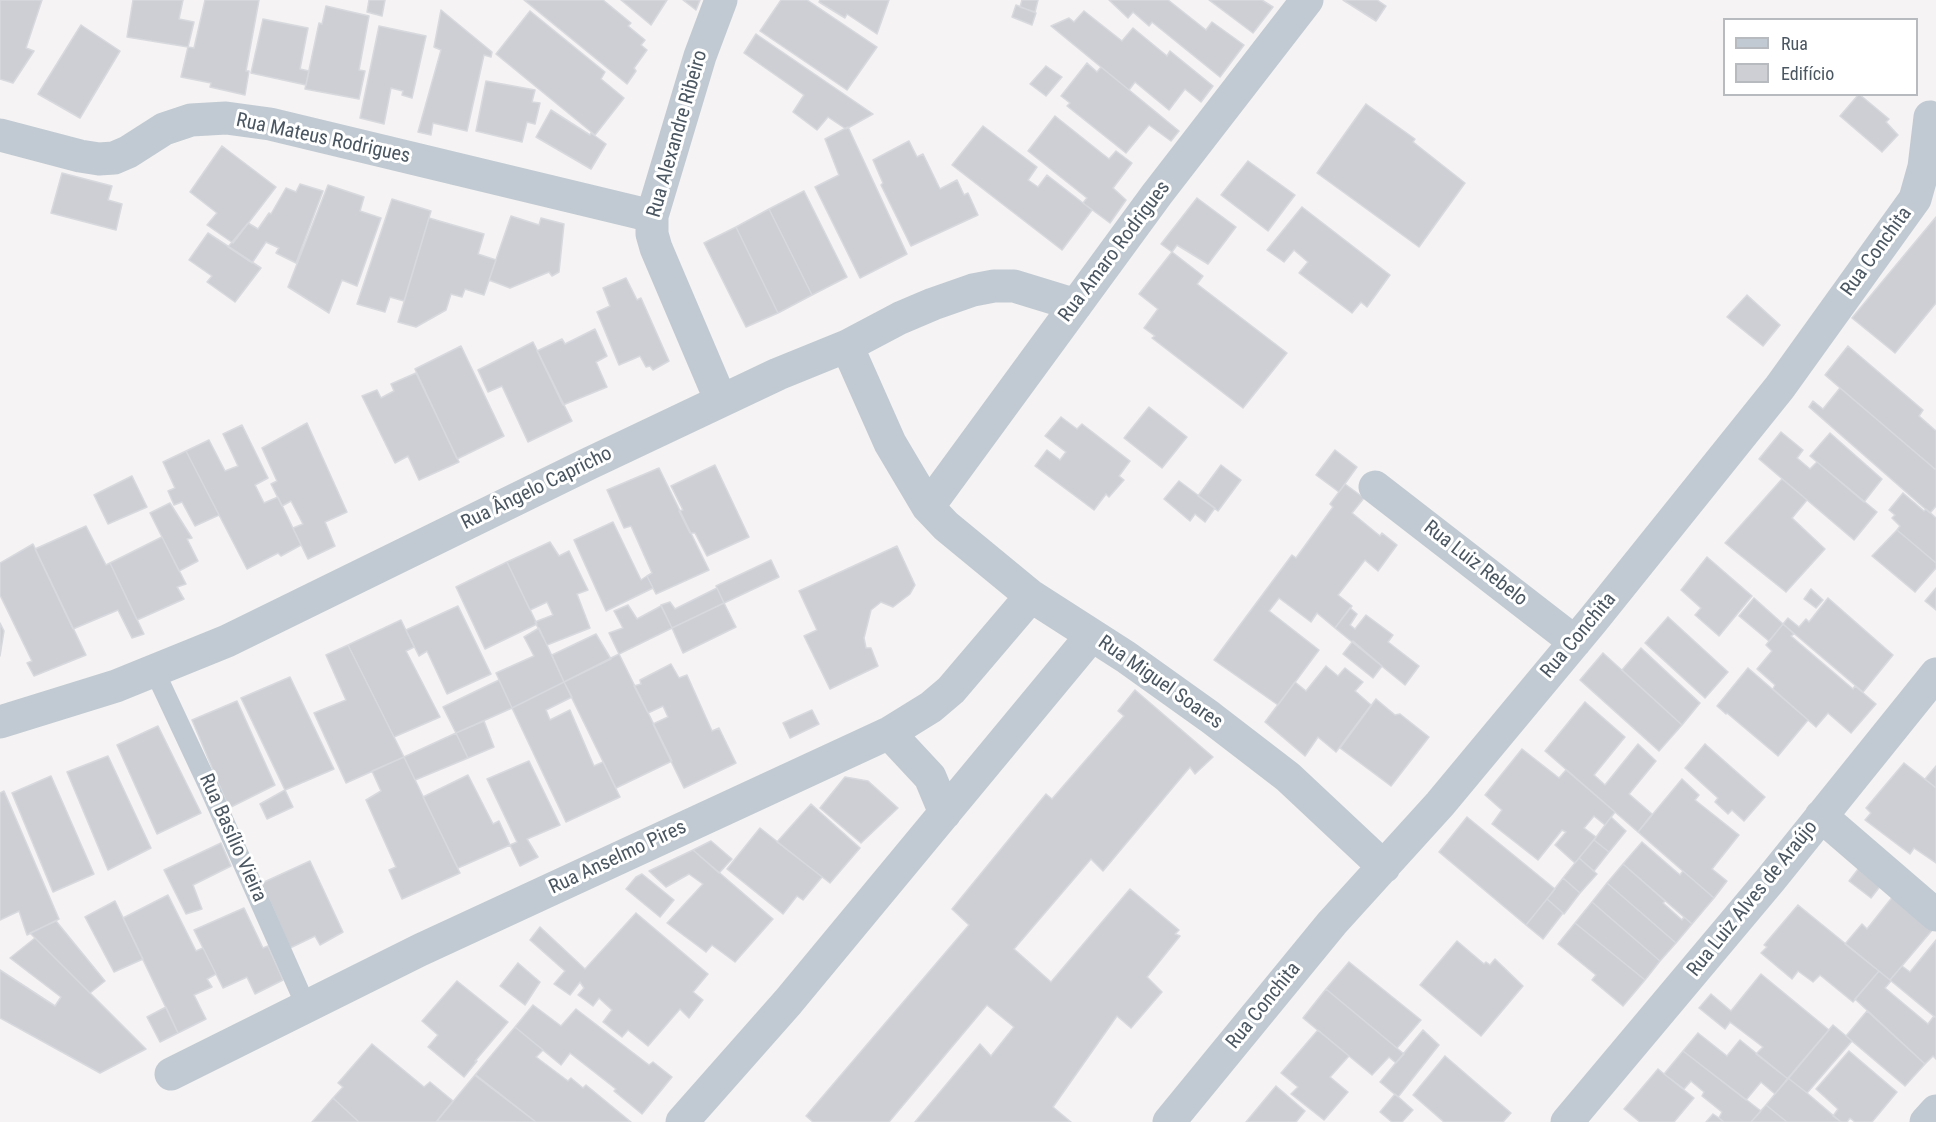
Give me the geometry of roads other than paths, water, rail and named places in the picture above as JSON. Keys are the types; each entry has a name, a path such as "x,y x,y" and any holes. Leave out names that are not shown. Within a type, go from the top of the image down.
{"street":[{"name":"Rua Alexandre Ribeiro","path":"721,0 700,56 652,216 652,234 656,248 721,401"},
{"name":"Rua Amaro Rodrigues","path":"928,507 1157,194 1307,0"},
{"name":"Rua Conchita","path":"1169,1122 1332,923 1440,804 1575,642 1780,387 1915,199 1924,167 1930,117"},
{"name":"Rua Mateus Rodrigues","path":"0,135 80,156 99,159 114,158 128,152 164,129 191,120 226,118 270,124 652,216"},
{"name":"Rua Ângelo Capricho","path":"0,722 44,710 155,672 227,641 588,464 933,304 973,290 994,286 1014,286 1076,304"},
{"name":"Rua Miguel Soares","path":"847,345 890,443 928,507 946,526 1031,596 1092,635 1210,717 1288,777 1384,867"},
{"name":"Rua Luiz Rebelo","path":"1375,487 1575,642"},
{"name":"Rua Anselmo Pires","path":"171,1074 430,945 888,733 931,707 951,690 1031,596"},
{"path":"682,1122 788,1002 1092,635"},
{"name":"Rua Luiz Alves de Araújo","path":"1567,1122 1771,879 1936,674"},
{"path":"888,733 930,777 945,813"},
{"path":"1821,816 1936,915"},
{"path":"1926,1122 1936,1111"}],"lane":[{"name":"Rua Basílio Vieira","path":"155,672 306,1006"}]}
